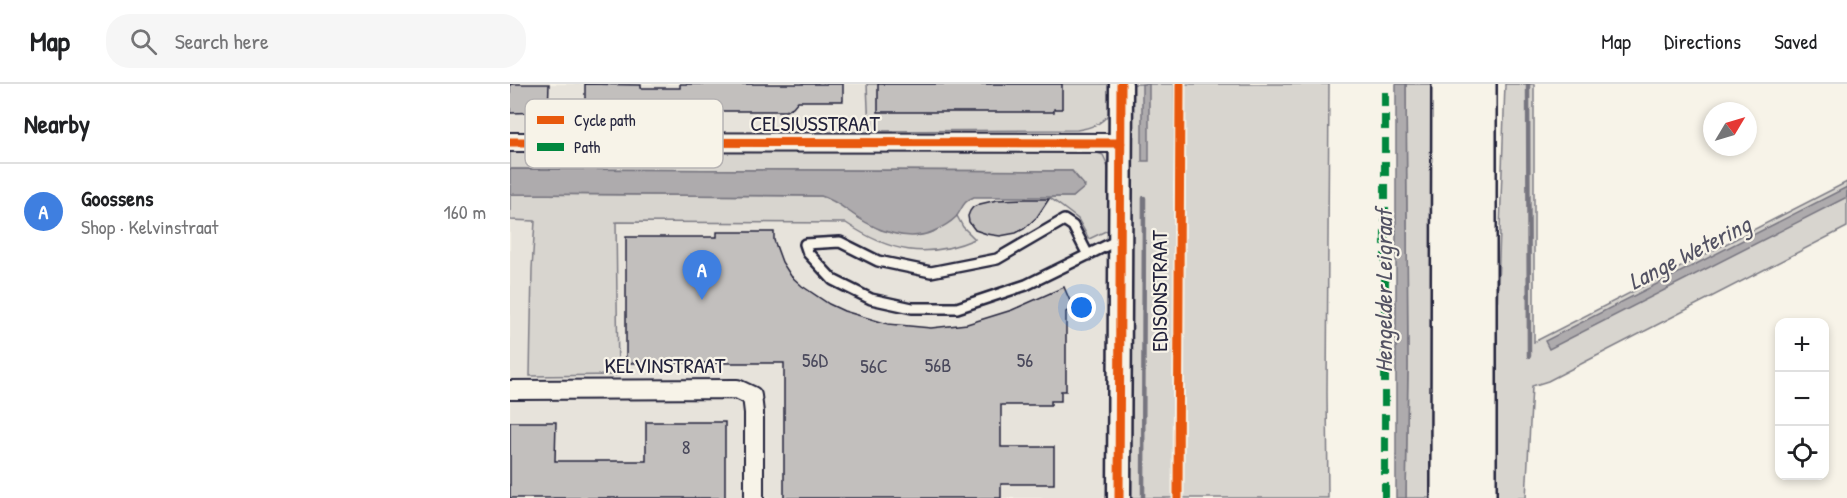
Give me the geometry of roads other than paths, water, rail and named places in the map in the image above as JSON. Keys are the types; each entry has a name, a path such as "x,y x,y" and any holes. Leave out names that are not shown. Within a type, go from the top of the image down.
{"highway":[{"path":"1448,498 1449,84"},
{"path":"1479,84 1479,498"}],"street":[{"name":"EDISONSTRAAT","path":"1119,498 1121,84"},
{"name":"CELSIUSSTRAAT","path":"510,142 525,142"},
{"name":"CELSIUSSTRAAT","path":"723,142 1121,143"},
{"name":"KELVINSTRAAT","path":"510,390 737,389 752,396 754,498"}],"lane":[{"path":"1088,255 1073,226 1064,220 997,259 931,272 878,261 840,242 805,244 808,253 832,280 871,298 912,308 957,309 1026,285 1088,255 1120,239"}],"waterway":[{"path":"1528,84 1529,356"},
{"path":"1143,498 1144,198"}],"place":[{"name":"Goossens","path":"702,300"}],"water label":[{"name":"Lange Wetering","path":"1689,252"},
{"name":"Hengelder Leigraaf","path":"1383,291"}]}
